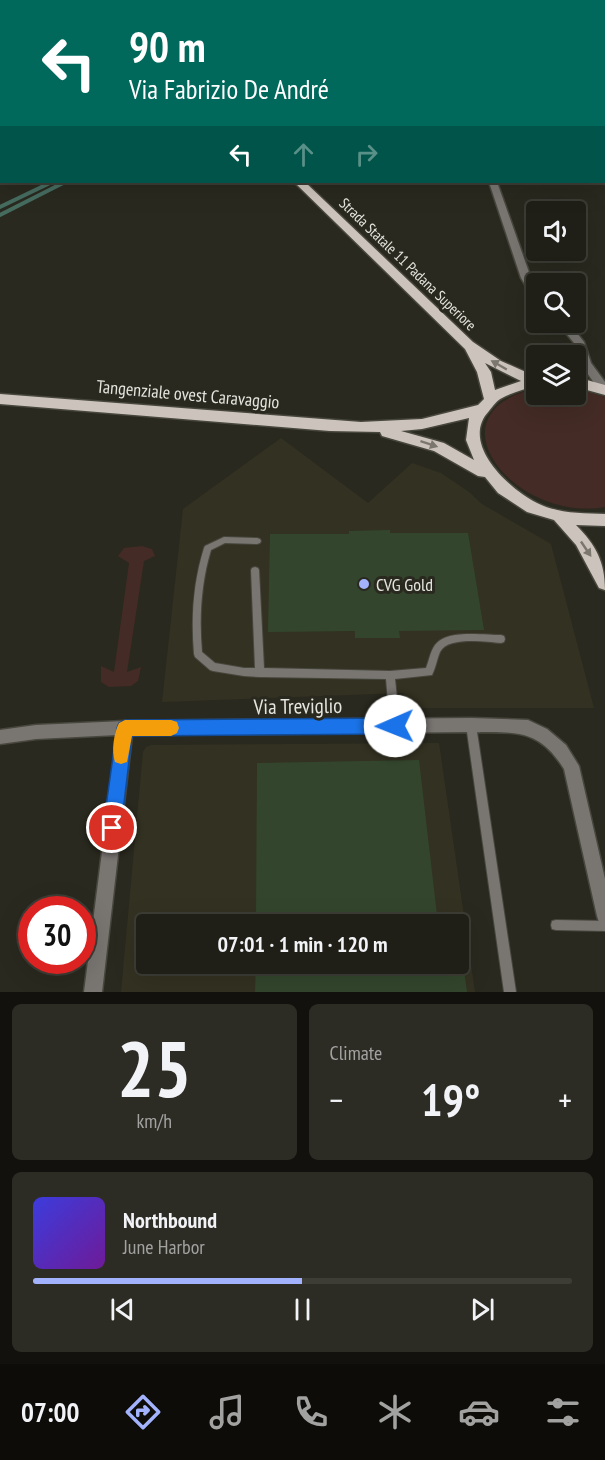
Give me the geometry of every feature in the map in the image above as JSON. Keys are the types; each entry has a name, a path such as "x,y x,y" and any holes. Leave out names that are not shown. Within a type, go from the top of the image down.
{"main road":[{"name":"Strada Statale 11 Padana Superiore","path":"300,183 468,345 496,364 526,377"},
{"name":"Strada Statale 11 Padana Superiore","path":"468,345 484,372 487,404"},
{"name":"Tangenziale ovest Caravaggio","path":"0,399 372,428 435,423 459,418 487,404 506,390 526,384"},
{"path":"586,385 605,390"},
{"path":"487,404 474,426 474,446 487,475"},
{"name":"Tangenziale ovest Caravaggio","path":"372,428 439,447 459,456 487,475 515,500 560,518"},
{"path":"560,518 605,520"},
{"path":"560,518 582,541 605,583"}],"street":[{"path":"494,183 526,278"},
{"path":"586,362 591,373 605,390"},
{"name":"Via Treviglio","path":"0,737 36,732 125,728 471,725 528,728 542,734 561,750 571,766 605,916"},
{"path":"93,992 125,728"}],"lane":[{"path":"257,541 224,540 208,548 203,563 196,636 198,654 213,667 260,673 390,675 429,672 437,649 443,641 452,638 501,639"},
{"path":"255,570 260,673"},
{"path":"390,675 395,726"},
{"path":"471,725 510,992"},
{"path":"556,925 605,926"}],"shaded area":[{"path":"586,391 605,397 605,507 572,508 541,499 514,483 495,463 486,441 488,419 504,401 526,392 526,405 586,405"},
{"path":"281,438 368,503 412,463 441,473 482,504 551,544 594,708 421,708 408,704 403,693 162,702 183,509"},
{"path":"142,546 152,549 155,556 144,561 127,672 141,667 138,681 131,686 109,687 101,682 101,666 114,672 129,563 118,556 124,548"},
{"path":"439,743 464,914 136,914 136,974 469,974 469,950 475,992 121,992 143,752 151,745"}],"building":[{"path":"390,530 390,533 468,533 484,630 399,631 400,638 355,638 355,631 268,632 270,534 349,534 349,531"},
{"path":"419,760 437,914 256,914 257,763"},
{"path":"256,974 465,974 467,992 255,992"}],"waterway":[{"path":"0,207 50,183"},
{"path":"0,215 63,183"}],"slow traffic":[{"path":"121,756 125,728 171,728"}],"place":[{"name":"CVG Gold","path":"364,584"}],"route":[{"path":"112,828 125,728 395,726"}]}
